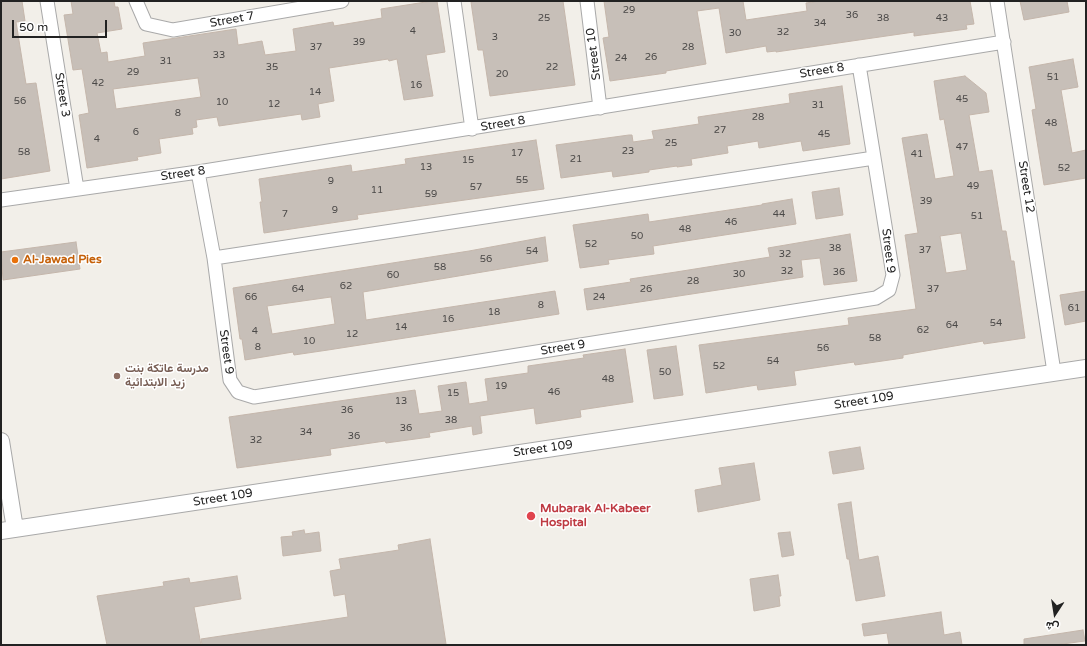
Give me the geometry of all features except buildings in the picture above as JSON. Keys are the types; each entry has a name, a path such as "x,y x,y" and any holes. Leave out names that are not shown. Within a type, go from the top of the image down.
{"street":[{"name":"Street 3","path":"47,1 77,189"},
{"name":"Street 7","path":"136,1 146,24 173,30 342,1"},
{"path":"454,1 472,129"},
{"name":"Street 10","path":"587,1 600,108"},
{"name":"Street 12","path":"997,1 1054,372"},
{"name":"Street 8","path":"1,200 198,172 472,129 1004,42"},
{"name":"Street 9","path":"198,172 214,258 230,380 238,392 254,396 876,298 889,290 893,275 860,65"},
{"path":"214,258 874,158"},
{"name":"Street 109","path":"8,530 1086,368"},
{"path":"1,448 8,530"}],"place":[{"name":"Al-Jawad Pies","path":"15,260"},
{"name":"مدرسة عاتكة بنت زيد الابتدائية","path":"117,376"},
{"name":"Mubarak Al-Kabeer Hospital","path":"531,516"}]}
